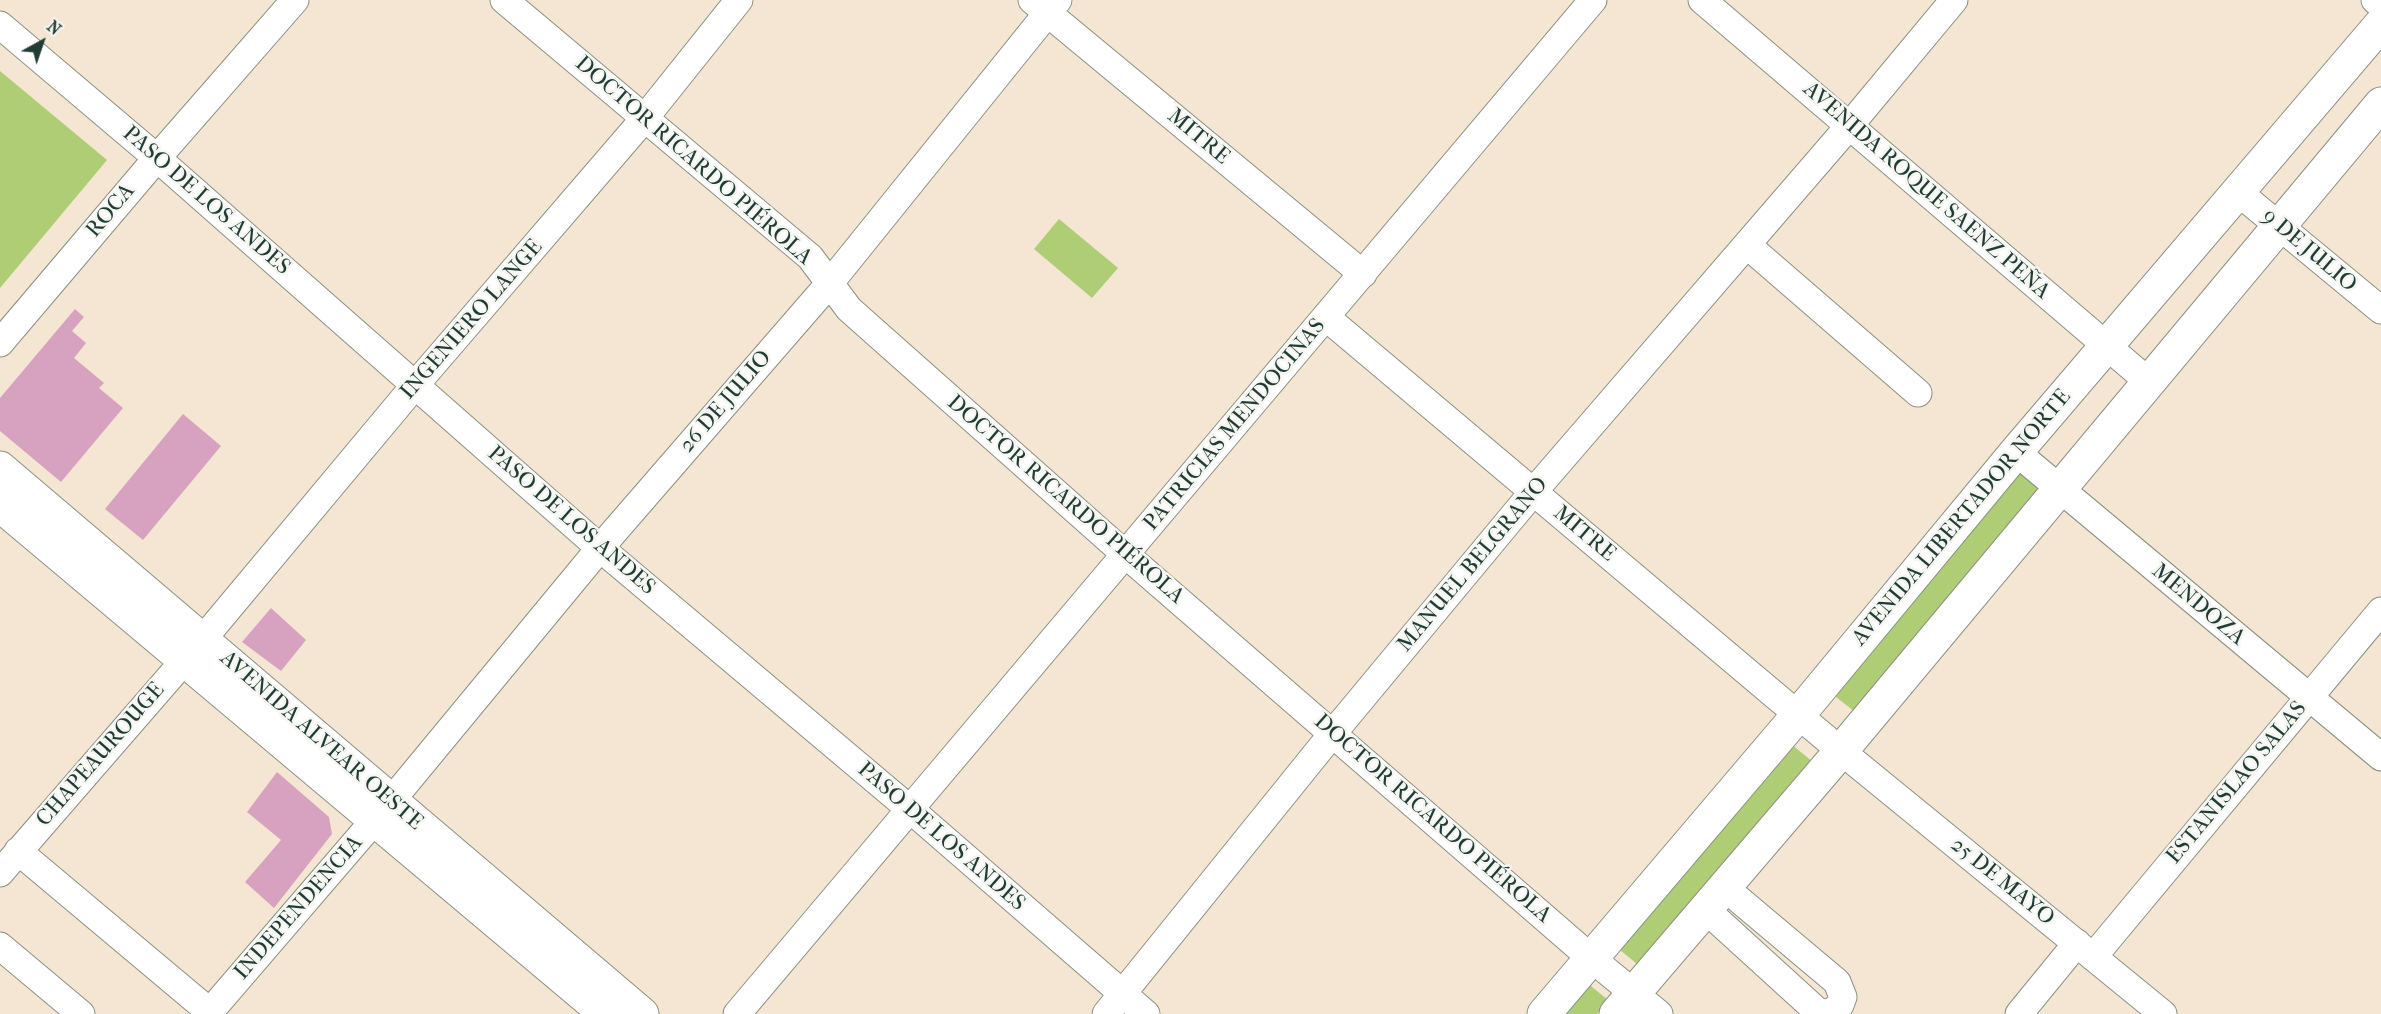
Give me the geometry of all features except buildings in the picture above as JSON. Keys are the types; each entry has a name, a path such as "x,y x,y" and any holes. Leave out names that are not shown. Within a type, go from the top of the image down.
{"main road":[{"name":"AVENIDA LIBERTADOR NORTE","path":"1544,1014 1799,714 2016,452 2381,24"},
{"path":"1625,1003 1841,751 2381,104"},
{"name":"AVENIDA ALVEAR OESTE","path":"0,468 194,649 383,810 606,1014"},
{"name":"AVENIDA ALVEAR OESTE","path":"0,505 194,649"},
{"name":"AVENIDA ALVEAR OESTE","path":"383,810 642,1014"}],"street":[{"name":"ROCA","path":"0,343 295,0"},
{"name":"DOCTOR RICARDO PIÉROLA","path":"504,0 810,257 849,309 1125,554 1591,958 1625,1003 1659,1014"},
{"name":"INGENIERO LANGE","path":"194,649 416,384 644,119 739,0"},
{"name":"PATRICIAS MENDOCINAS","path":"737,1014 1327,318 1593,0"},
{"name":"AVENIDA ROQUE SAENZ PEÑA","path":"1702,0 2149,382"},
{"name":"MANUEL BELGRANO","path":"1114,1004 1333,733 1534,491 1851,125 1954,0"},
{"path":"2375,0 2381,5"},
{"name":"MITRE","path":"1046,4 1363,274"},
{"name":"26 DE JULIO","path":"383,810 600,548 829,284 1046,4"},
{"name":"PASO DE LOS ANDES","path":"0,25 157,158 600,548 911,810 1114,1004 1146,1014"},
{"name":"9 DE JULIO","path":"2238,192 2381,310"},
{"path":"1747,245 1918,393"},
{"name":"MITRE","path":"1327,318 1841,751"},
{"name":"MENDOZA","path":"2016,452 2381,757"},
{"name":"ESTANISLAO SALAS","path":"2019,1014 2085,950 2381,611"},
{"name":"CHAPEAUROUGE","path":"0,873 194,649"},
{"name":"25 DE MAYO","path":"1841,751 2163,1014"},
{"name":"INDEPENDENCIA","path":"209,1013 383,810"},
{"path":"18,851 209,1013"},
{"path":"1715,898 1837,982 1843,997 1840,1005 1832,1012 1817,1011 1715,898"},
{"path":"0,946 81,1014"}],"green space":[{"path":"0,71 107,160 0,288"},
{"path":"1059,219 1118,268 1092,298 1034,249"},
{"path":"2019,471 2041,489 1855,712 1831,693"},
{"path":"1791,744 1813,762 1642,968 1620,950"},
{"path":"1586,982 1608,1000 1597,1014 1560,1014"}]}
